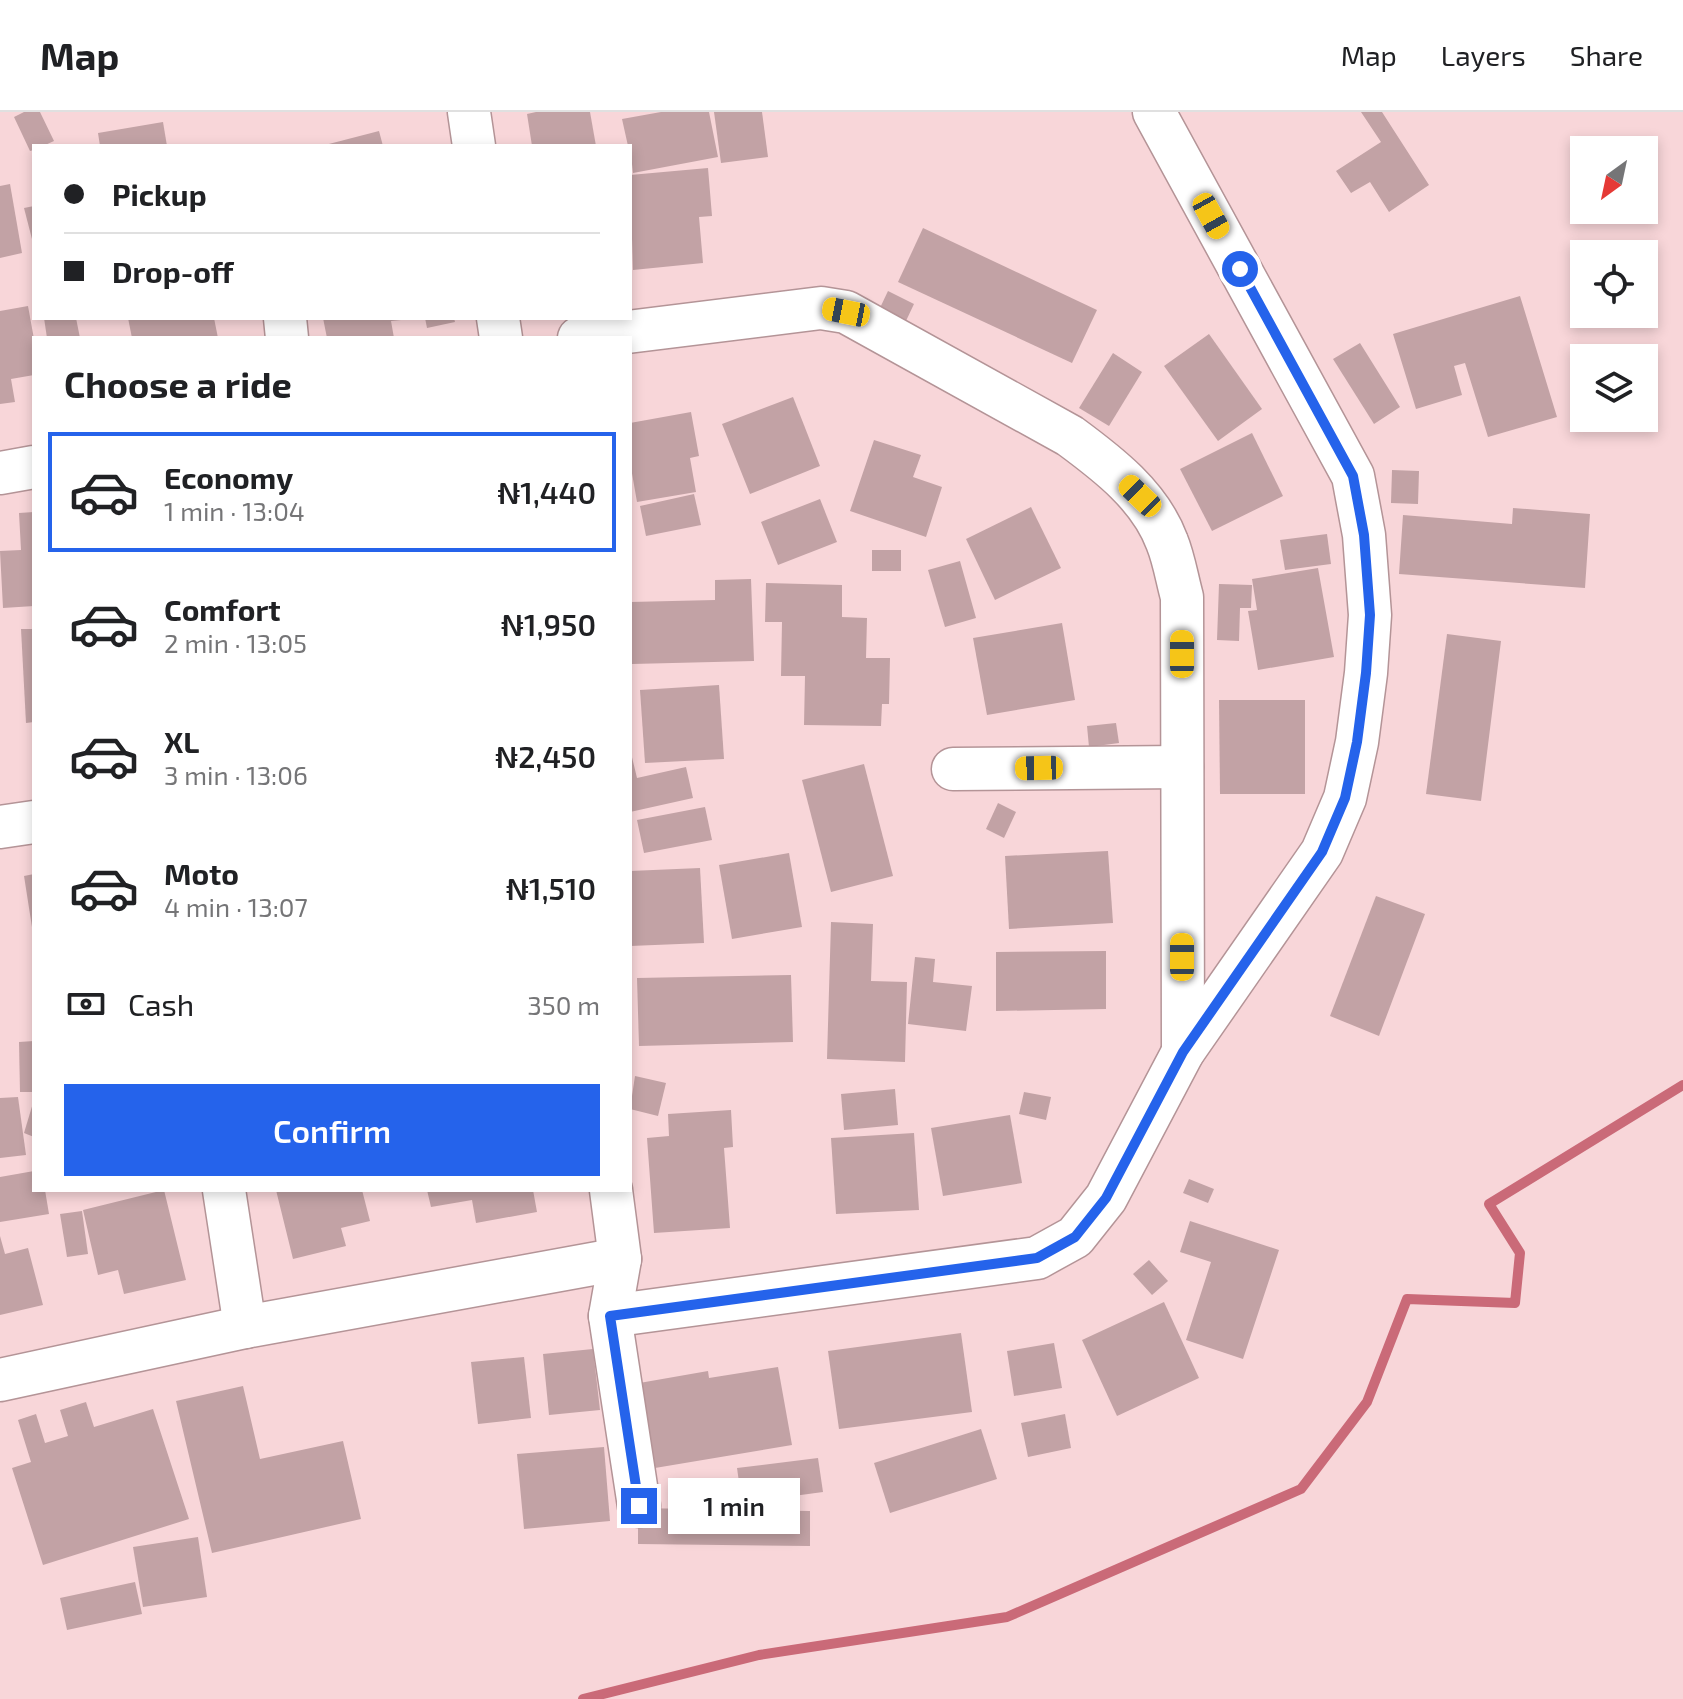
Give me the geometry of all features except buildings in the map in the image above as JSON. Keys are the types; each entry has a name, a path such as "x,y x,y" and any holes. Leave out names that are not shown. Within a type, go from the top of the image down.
{"street":[{"path":"469,112 474,144"},
{"path":"610,1316 1037,1258 1075,1237 1106,1198 1183,1052 1322,852 1345,798 1357,742 1366,673 1370,615 1364,535 1353,476 1154,112"},
{"path":"595,336 821,308 846,312 1070,436 1103,460 1140,496 1167,540 1182,597 1183,1052"},
{"path":"0,473 32,467"},
{"path":"953,769 1182,767"},
{"path":"0,827 32,822"},
{"path":"224,1192 245,1327"},
{"path":"611,1192 620,1259 610,1316 639,1506"},
{"path":"0,1380 245,1327 620,1259"}],"waterway":[{"path":"583,1699 759,1655 1007,1617 1301,1489 1367,1402 1407,1299 1515,1303 1520,1253 1489,1204 1683,1085"}],"route":[{"path":"639,1506 610,1316 1037,1258 1075,1237 1106,1198 1183,1052 1322,852 1345,798 1357,742 1370,615 1364,535 1353,476 1240,269"}]}
